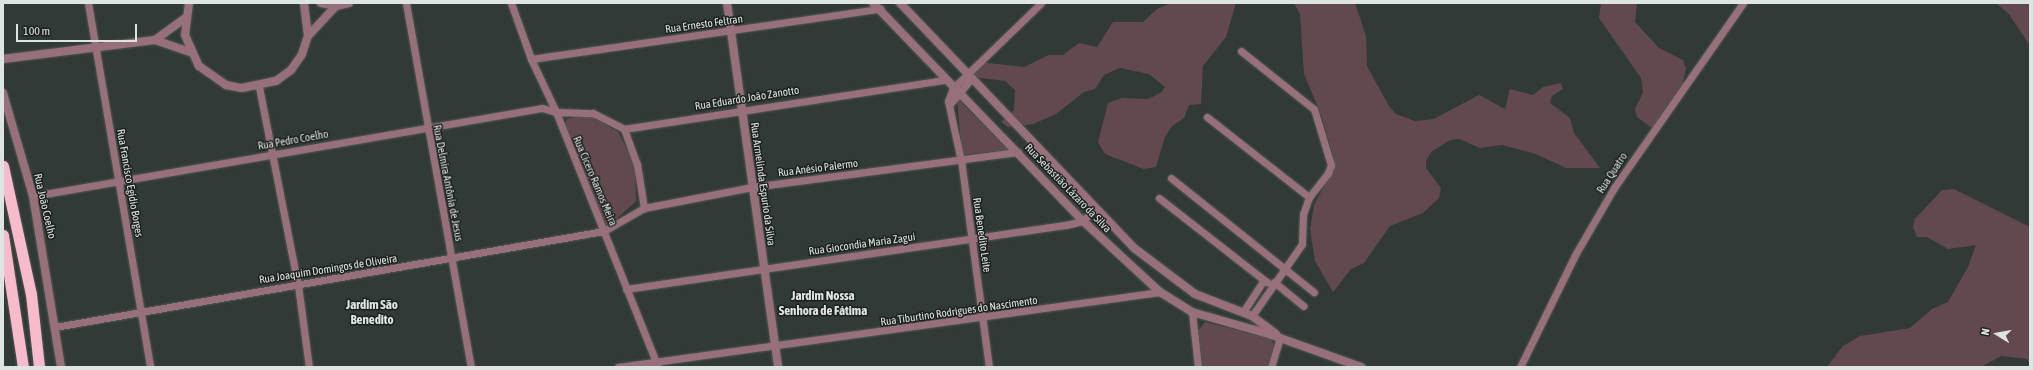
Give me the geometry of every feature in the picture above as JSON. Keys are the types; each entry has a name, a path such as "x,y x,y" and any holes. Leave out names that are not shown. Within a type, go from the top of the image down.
{"highway":[{"path":"3,166 31,294 39,367"},
{"path":"3,235 23,367"}],"street":[{"name":"Rua Francisco Egídio Borges","path":"88,3 142,312 150,367"},
{"path":"189,3 185,18 190,52 203,70 226,85 259,87 276,81 291,70 308,36 336,6"},
{"path":"304,3 308,36"},
{"path":"321,3 336,6 350,3"},
{"name":"Rua Delmira Antônia de Jesus","path":"406,3 471,367"},
{"name":"Rua Cícero Ramos Meira","path":"511,3 531,59 556,112 656,364"},
{"name":"Rua Armelinda Espurio da Silva","path":"727,3 778,367"},
{"name":"Rua Sebastião Lázaro da Silva","path":"873,3 955,90 1018,152 1083,221 1160,292 1192,312 1276,336 1345,364 1361,367"},
{"name":"Rua Sebastião Lázaro da Silva","path":"900,3 1095,207 1168,277 1195,294 1252,316 1276,336"},
{"path":"955,90 1041,3"},
{"name":"Rua Quatro","path":"1520,367 1575,255 1614,188 1743,3"},
{"name":"Rua Ernesto Feltran","path":"531,59 732,32 880,9"},
{"path":"155,40 185,18"},
{"path":"3,59 155,40 190,52"},
{"path":"1241,51 1314,109 1331,165 1328,173 1308,197 1303,214 1302,244 1252,316"},
{"name":"Rua Eduardo João Zanotto","path":"624,129 741,109 946,80"},
{"path":"259,87 298,285 309,367"},
{"name":"Rua Benedito Leite","path":"955,90 948,108 961,161 989,367"},
{"name":"Rua João Coelho","path":"3,93 32,196 56,327 61,367"},
{"name":"Rua Pedro Coelho","path":"32,196 542,108 556,112"},
{"path":"556,112 593,113 624,129 637,164 644,208"},
{"path":"1207,117 1308,197"},
{"name":"Rua Anésio Palermo","path":"604,231 644,208 752,187 961,161 1018,152"},
{"path":"1171,178 1314,292"},
{"path":"1160,198 1264,280 1273,284 1304,306"},
{"path":"1083,221 1095,207"},
{"name":"Rua Giocondia Maria Zagui","path":"626,289 972,239 1083,221"},
{"name":"Rua Joaquim Domingos de Oliveira","path":"56,327 452,259 604,231"},
{"path":"1242,312 1264,280"},
{"name":"Rua Tiburtino Rodrigues do Nascimento","path":"618,367 656,364 775,348 1160,292"},
{"path":"1192,312 1198,367"},
{"path":"1271,367 1276,336"}],"shaded area":[{"path":"1171,3 1236,3 1226,37 1203,66 1201,104 1189,105 1184,118 1172,126 1165,137 1156,167 1144,169 1105,154 1098,142 1108,103 1122,98 1148,99 1162,92 1165,87 1149,74 1120,68 1104,75 1095,89 1084,92 1056,114 1033,124 1008,127 1001,122 1014,110 1015,90 1005,81 974,77 970,73 978,62 1024,67 1049,55 1063,55 1079,43 1097,47 1113,22 1143,22 1157,9"},
{"path":"1294,3 1355,3 1366,36 1367,66 1389,106 1396,114 1415,121 1434,119 1479,95 1505,109 1510,89 1533,95 1543,87 1561,83 1563,89 1552,96 1550,103 1570,118 1574,133 1600,168 1566,168 1536,154 1502,145 1480,148 1460,139 1450,140 1431,152 1426,161 1426,168 1441,188 1439,198 1423,213 1390,226 1364,263 1351,269 1333,292 1315,261 1310,229 1314,205 1331,173 1333,156 1322,117 1304,74 1300,14"},
{"path":"1601,3 1637,3 1635,22 1659,48 1683,60 1686,69 1682,85 1652,128 1637,117 1635,109 1643,92 1641,78 1599,18"},
{"path":"1996,3 2030,3 2030,46 2009,14"},
{"path":"957,98 1007,149 1007,150 962,155"},
{"path":"581,116 593,117 618,132 635,165 636,201 610,225 603,224 564,126 567,119"},
{"path":"1954,189 2030,227 2030,364 2027,359 2001,356 1981,367 1827,367 1843,346 1860,336 1910,328 1932,309 1948,302 1968,267 1976,245 1948,249 1927,237 1917,237 1913,227 1915,219 1942,190"},
{"path":"1205,322 1271,339 1274,345 1267,367 1203,367 1198,331"}],"district":[{"name":"Jardim Nossa Senhora de Fátima","path":"823,304"},
{"name":"Jardim São Benedito","path":"372,314"}]}
